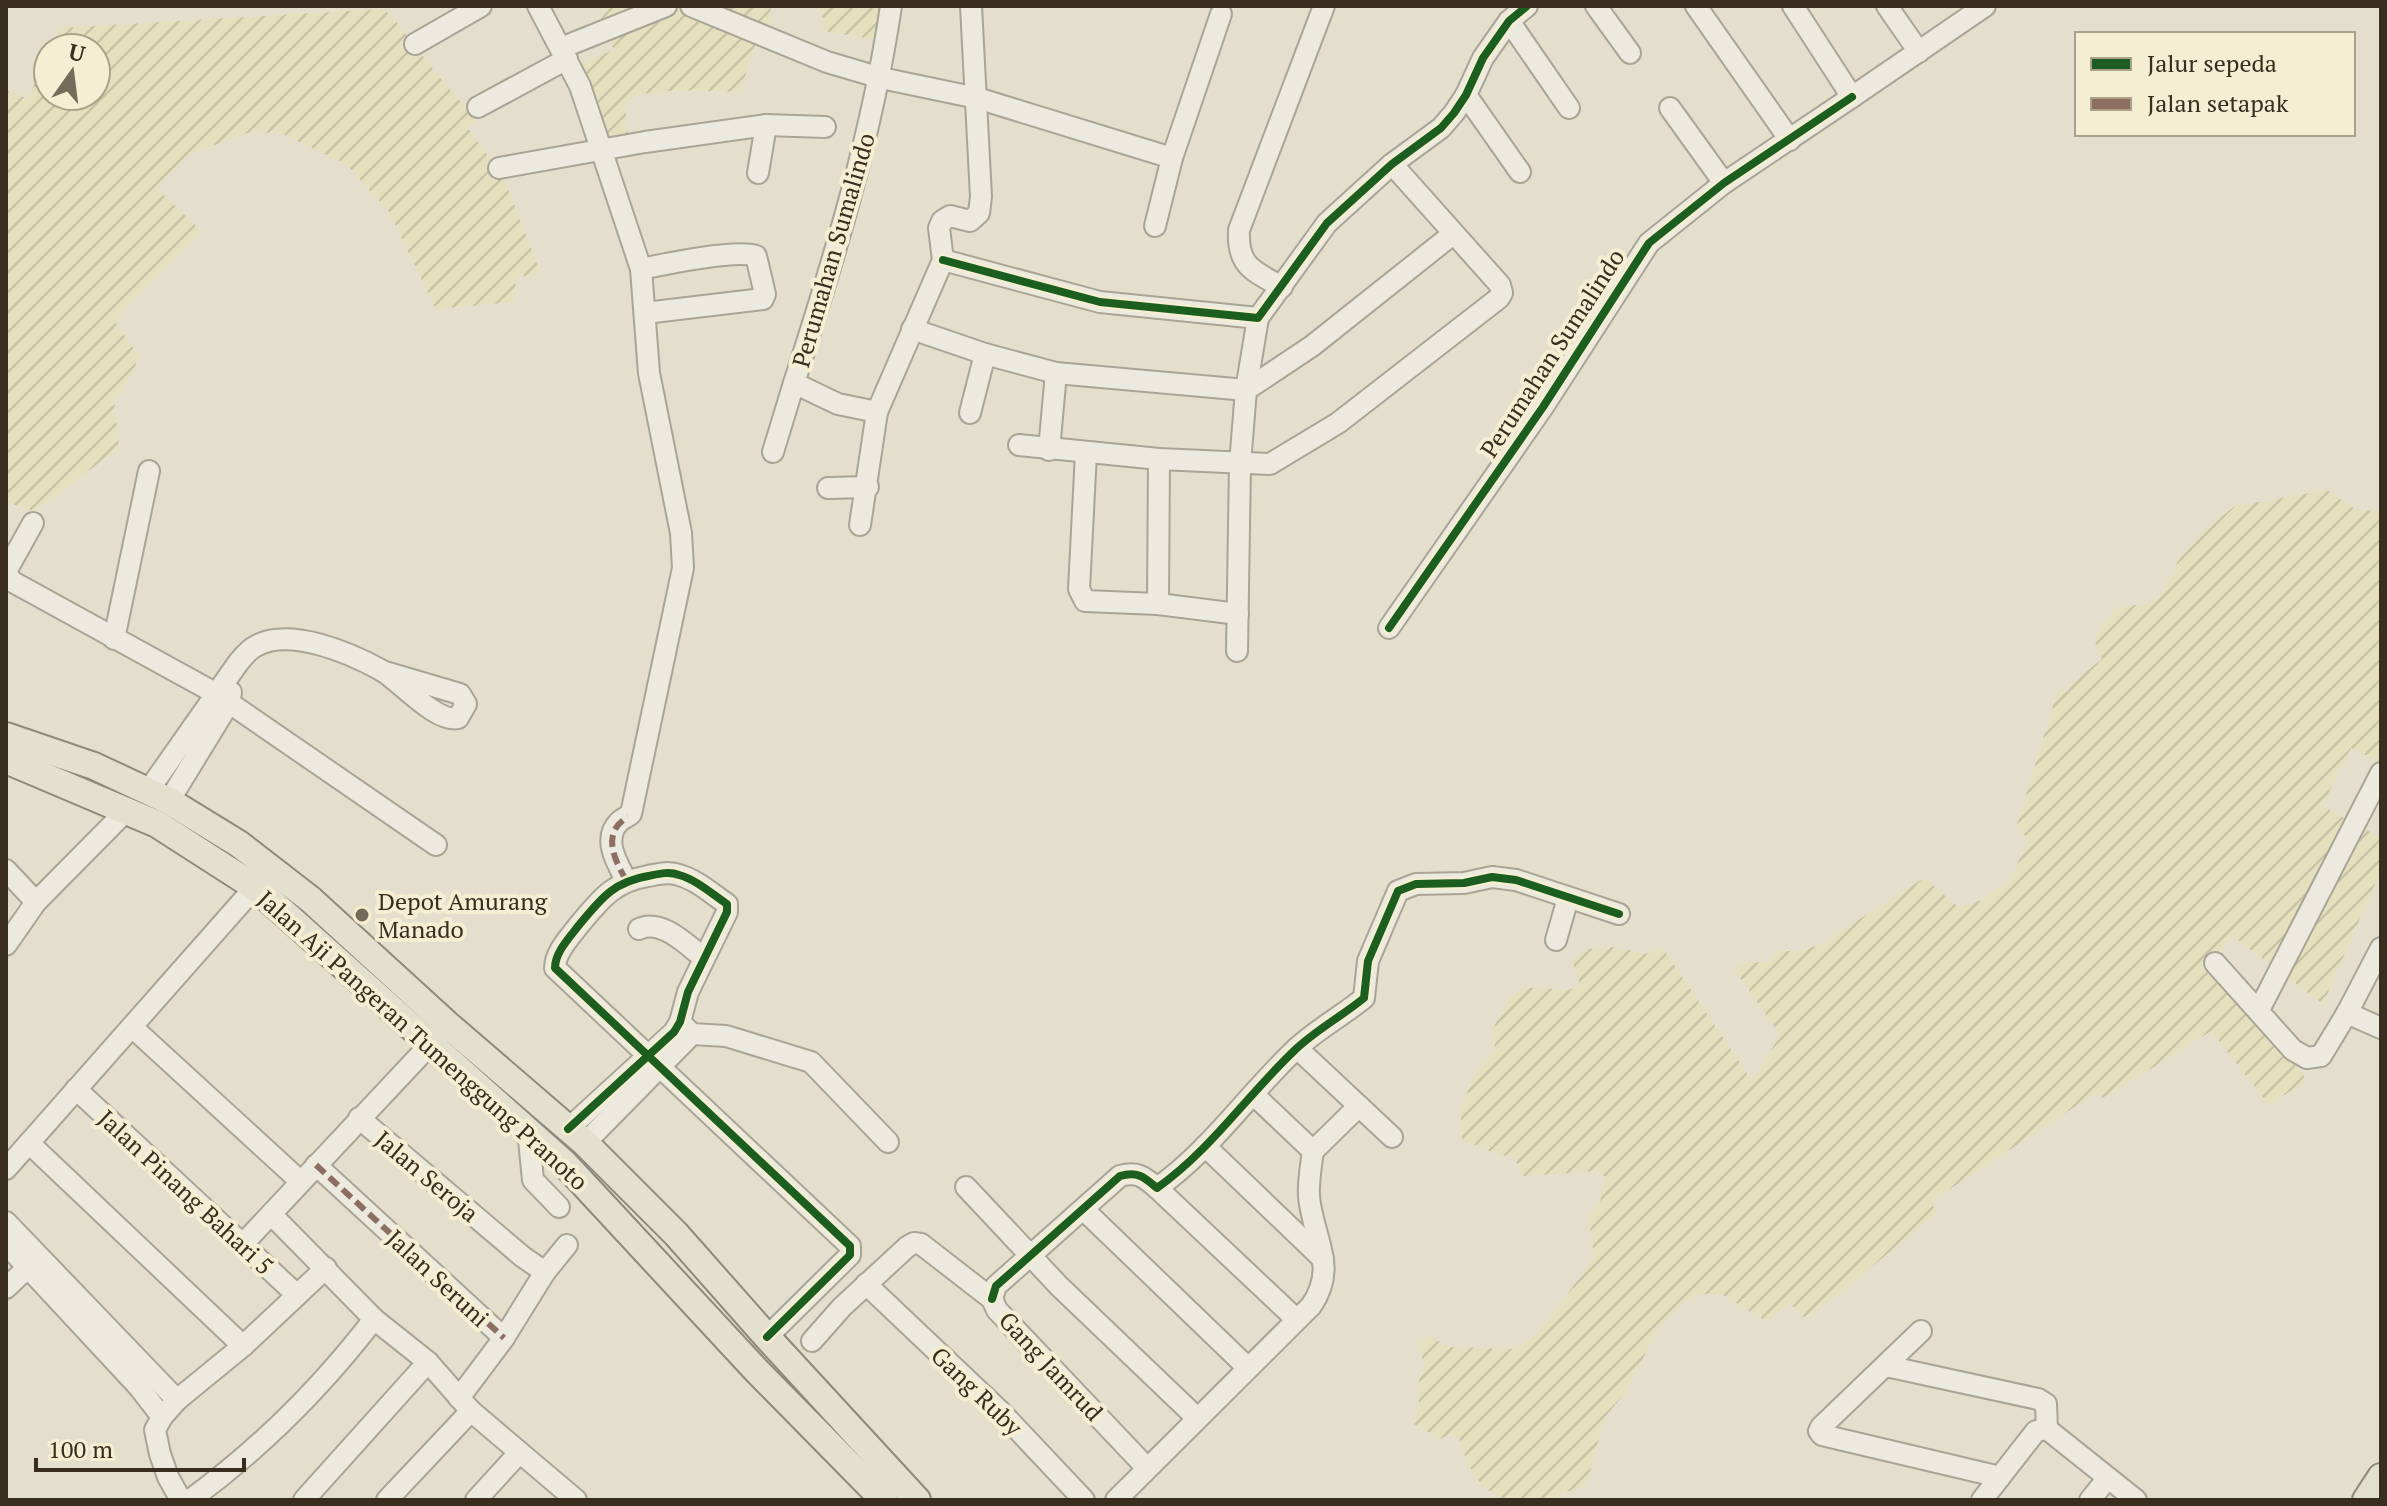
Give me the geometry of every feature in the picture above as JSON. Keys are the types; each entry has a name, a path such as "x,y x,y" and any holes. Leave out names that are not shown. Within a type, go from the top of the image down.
{"main road":[{"name":"Jalan Aji Pangeran Tumenggung Pranoto","path":"6,736 94,766 158,796 239,844 310,899 528,1130 565,1164 756,1370 884,1500"},
{"name":"Jalan Aji Pangeran Tumenggung Pranoto","path":"6,760 157,824 255,887 440,1034 576,1136 676,1234 917,1500"},
{"path":"2366,1500 2381,1477"}],"street":[{"path":"415,44 481,6"},
{"path":"538,6 564,53 603,149 641,269 649,373 681,533 683,568 631,814 619,822 612,839 612,853 626,880"},
{"path":"478,107 564,53 666,6"},
{"path":"691,6 827,62 881,78 977,98 1172,158"},
{"name":"Perumahan Sumalindo","path":"877,412 838,404 794,383 828,277 881,78 891,6"},
{"path":"860,525 877,412 943,260 939,228 942,221 950,216 970,221 979,213 981,197 971,6"},
{"path":"1282,287 1251,269 1241,258 1239,230 1324,6"},
{"path":"1237,651 1240,464 1246,390 1258,318 1327,223 1392,164 1441,128 1466,95 1483,58 1509,21 1527,6"},
{"path":"1596,6 1630,53"},
{"path":"1696,6 1790,140"},
{"path":"1793,6 1852,97"},
{"path":"1887,6 1919,52"},
{"name":"Perumahan Sumalindo","path":"1389,628 1543,407 1649,243 1724,183 1985,6"},
{"path":"1155,226 1172,158 1221,14"},
{"path":"1509,21 1569,108"},
{"path":"1466,95 1520,172"},
{"path":"1670,108 1724,183"},
{"path":"758,173 766,125"},
{"name":"Perumahan Sumalindo","path":"499,168 766,125 825,127"},
{"path":"1019,445 1049,450 1240,464 1277,461 1338,423 1502,293 1500,285 1392,164"},
{"path":"912,329 985,354 1056,373 1246,390 1312,346 1453,234"},
{"path":"641,269 754,254 765,294 758,301 645,313"},
{"path":"943,260 1100,302 1258,318"},
{"path":"970,413 985,354"},
{"path":"1049,450 1056,373"},
{"path":"773,452 794,383"},
{"path":"1086,453 1080,595 1090,603 1158,604 1238,614"},
{"path":"1158,604 1159,459"},
{"path":"114,639 149,471"},
{"path":"828,488 868,487"},
{"path":"33,523 8,568 7,575 13,582 222,698 436,845"},
{"path":"158,796 222,698 233,672 254,646 286,639 328,647 382,671"},
{"path":"2259,1010 2381,773"},
{"path":"6,945 32,906 127,810"},
{"path":"6,870 32,906"},
{"path":"576,1136 655,1060 686,1028 688,992 727,912 727,904 676,873 626,880 602,897 559,953 555,968 655,1060 850,1246 850,1255 767,1337"},
{"path":"1157,1188 1205,1146 1297,1048 1364,998 1368,961 1398,891 1416,884 1464,883 1492,877 1516,880 1619,914"},
{"path":"6,1169 255,887"},
{"path":"1556,940 1568,898"},
{"path":"6,920 32,906"},
{"path":"639,929 646,925 660,927 704,958"},
{"path":"2215,963 2293,1050 2315,1059 2329,1045 2381,948"},
{"path":"2347,1013 2381,1028"},
{"path":"132,1027 300,1181"},
{"path":"686,1028 726,1036 811,1062 888,1142"},
{"path":"359,1118 440,1034"},
{"path":"1297,1048 1392,1137"},
{"name":"Jalan Pinang Bahari 5","path":"76,1089 297,1295"},
{"path":"1254,1095 1313,1151"},
{"path":"1116,1500 1311,1306 1323,1286 1323,1259 1309,1197 1313,1151 1359,1106"},
{"name":"Jalan Seroja","path":"242,1245 359,1118 523,1257 545,1272"},
{"path":"528,1130 533,1180 559,1207"},
{"path":"29,1143 243,1346"},
{"path":"1205,1146 1323,1259"},
{"name":"Jalan Seruni","path":"316,1165 504,1338 545,1272 567,1245"},
{"path":"992,1299 996,1286 1120,1176 1131,1173 1142,1175 1157,1188 1296,1319"},
{"path":"966,1187 1197,1418"},
{"path":"1084,1210 1247,1367"},
{"path":"272,1215 374,1319 428,1362 465,1405 573,1499"},
{"path":"6,1222 34,1263 162,1417"},
{"name":"Gang Jamrud","path":"866,1284 914,1243 921,1244 992,1299 997,1310 1146,1467"},
{"path":"6,1244 34,1263 177,1400"},
{"path":"6,1288 34,1263"},
{"path":"181,1500 160,1454 155,1430 162,1417 177,1400 243,1346 326,1268"},
{"path":"812,1341 866,1284"},
{"name":"Gang Ruby","path":"866,1284 1001,1412 1084,1500"},
{"path":"190,1500 239,1462 298,1409 374,1319"},
{"path":"1921,1331 1819,1431 1822,1435 2000,1477"},
{"path":"387,1500 465,1405 504,1338"},
{"path":"1902,1350 1946,1379"},
{"path":"304,1500 428,1362"},
{"path":"1886,1366 2038,1399 2046,1404 2047,1429 2136,1500"},
{"path":"1982,1500 2036,1431 2047,1429"},
{"path":"476,1500 519,1453"},
{"path":"2090,1500 2107,1479"}],"shaded area":[{"path":"606,6 771,6 768,33 757,39 740,92 675,90 641,94 625,102 628,136 610,143 579,64 614,50 601,19 608,10"},
{"path":"803,6 900,6 900,33 894,43 825,31 821,10"},
{"path":"383,9 477,119 467,127 504,178 539,269 536,277 516,275 515,302 436,309 389,212 346,164 281,133 250,132 190,154 156,188 200,233 122,310 115,322 138,355 134,371 114,401 119,448 34,511 6,502 7,91 28,99 32,90 32,112 112,112 112,32 57,32 59,28"},
{"path":"2327,490 2353,508 2381,512 2381,762 2351,748 2322,806 2381,838 2381,870 2323,1004 2231,935 2218,956 2286,1055 2304,1075 2303,1083 2269,1105 2211,1031 2109,1095 2101,1098 2096,1093 1936,1198 1932,1205 1937,1212 1810,1315 1803,1317 1790,1303 1766,1321 1723,1295 1706,1294 1685,1300 1659,1328 1624,1394 1605,1417 1586,1485 1563,1493 1557,1500 1505,1500 1483,1487 1467,1463 1459,1437 1450,1434 1440,1439 1414,1424 1419,1405 1418,1384 1424,1367 1419,1342 1430,1337 1449,1347 1513,1349 1538,1334 1594,1258 1589,1217 1600,1202 1606,1178 1599,1171 1523,1176 1514,1157 1500,1155 1462,1140 1461,1114 1470,1084 1495,1048 1493,1029 1508,999 1523,988 1567,991 1580,985 1572,961 1588,949 1614,947 1646,954 1662,947 1748,1075 1754,1079 1780,1035 1735,970 1736,965 1770,961 1778,951 1800,951 1831,941 1838,933 1921,880 1927,880 1959,908 1982,900 2008,882 2029,841 2017,825 2058,689 2068,692 2069,686 2102,659 2094,640 2115,608 2150,603 2162,595 2178,561 2204,531 2235,506"}],"marked path":[{"path":"626,880 614,855 612,838 620,823 628,817"},
{"path":"316,1165 504,1338"}],"cycle path":[{"path":"943,260 1100,302 1258,318 1327,223 1392,164 1441,128 1454,113 1483,58 1509,21 1527,6"},
{"path":"1389,628 1543,407 1649,243 1724,183 1852,97"},
{"path":"568,1129 674,1032 680,1022 688,992 727,912 727,904 692,880 664,873 617,887 594,907 567,940 557,956 555,968 850,1246 850,1255 767,1337"},
{"path":"992,1299 996,1286 1120,1176 1140,1176 1157,1188 1177,1173 1296,1049 1364,998 1368,961 1398,891 1416,884 1464,883 1492,877 1516,880 1619,914"}],"place":[{"name":"Depot Amurang Manado","path":"362,915"}]}
